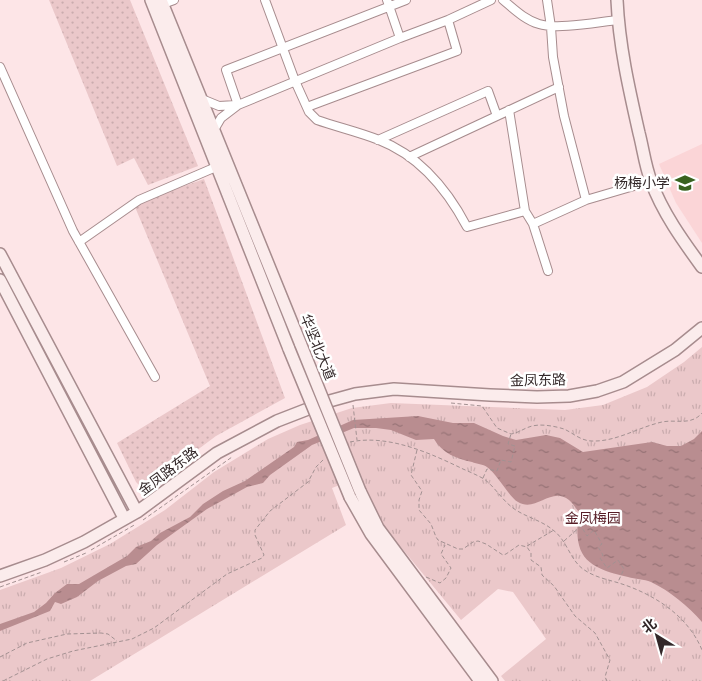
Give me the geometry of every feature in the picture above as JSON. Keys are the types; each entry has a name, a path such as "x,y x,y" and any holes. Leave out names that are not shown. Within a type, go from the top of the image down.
{"main road":[{"name":"华坚北大道","path":"151,0 289,349 355,494 378,528 492,681"},
{"path":"617,0 618,20 629,90 650,181 686,245 702,267"},
{"name":"华坚北大道","path":"166,2 214,130 301,345 371,534 480,681"},
{"path":"0,254 137,512"},
{"path":"0,280 124,518"},
{"name":"金凤东路","path":"354,399 394,389 537,397 569,396 597,391 623,382 675,350 702,328"},
{"name":"金凤路东路","path":"0,576 44,560 84,542 137,512 216,453 245,436 298,412 354,399"}],"street":[{"path":"265,0 295,81 307,107 317,120 378,140 410,157 435,178 458,209 467,227 525,211"},
{"path":"238,105 226,70 388,3 406,0"},
{"path":"214,130 221,118 238,105 448,20 491,0"},
{"path":"503,0 525,18 539,25 551,27 618,20"},
{"path":"547,0 553,57 564,116 586,200"},
{"path":"388,3 400,38"},
{"path":"307,107 457,51 448,20"},
{"path":"0,67 79,242 155,377"},
{"path":"410,157 559,87"},
{"path":"378,140 488,91 497,116"},
{"path":"202,99 219,106 238,105"},
{"path":"509,110 525,211 533,224 548,271"},
{"path":"79,242 139,200 216,167"},
{"path":"533,224 586,200 650,181"}],"path":[{"path":"354,399 357,440"},
{"path":"444,402 482,406 496,428 512,434 532,426 543,425 563,429 583,440 591,441 603,440 662,422 691,421 698,418 702,413"},
{"path":"483,478 487,469 497,471 501,460 510,462 515,446 508,444 512,434"},
{"path":"350,442 376,440 417,450 483,478 493,486 514,510 540,521 554,530 582,568 594,575 647,593 661,602 677,615 698,641 702,650"},
{"path":"417,450 411,475 422,491 419,500 419,510 431,524 436,537 446,544 463,549 478,541 503,554 519,545 527,547 531,553 531,560 541,567 542,575 554,586 580,622 595,633 600,640 610,660 605,677 607,681"},
{"path":"63,563 113,538 145,519 237,453"},
{"path":"3,681 48,659 132,639 154,628 198,597 221,577 262,558 264,555 255,535 255,530 270,511 308,482 316,467 327,457"},
{"path":"564,542 581,526 587,536 594,530 602,544 598,547 603,555 600,558 606,568 618,560 624,569 618,582"},
{"path":"527,547 554,530"},
{"path":"425,578 440,583 450,572 451,568 441,554 446,544"},
{"path":"0,587 45,571"},
{"path":"0,658 27,643 67,634 100,632 108,634 118,642"},
{"path":"698,641 702,639"}],"shaded area":[{"name":"杨梅小学","path":"702,144 702,243 676,203 659,164"}],"green space":[{"path":"49,0 130,0 198,166 148,185 134,158 117,166"},
{"path":"204,179 285,398 216,436 149,486 141,487 136,482 117,443 210,386 135,207 170,191"},
{"name":"金凤梅园","path":"702,347 702,681 505,681 501,676 546,639 513,592 498,589 461,620 376,517 355,479 332,488 346,525 90,681 0,681 0,590 61,568 110,544 165,510 214,472 268,439 300,425 352,408 391,403 565,410 603,405 647,387 684,362"}],"water":[{"path":"418,416 453,423 474,423 516,440 546,435 560,438 583,452 652,442 667,446 681,446 694,439 702,431 702,622 678,599 658,586 648,581 602,569 586,558 578,540 579,512 569,500 556,496 531,504 518,502 487,467 450,455 434,439 416,440 391,430 354,428 312,445 270,475 263,483 247,487 207,509 157,545 136,564 126,566 98,581 77,597 61,604 55,602 50,611 0,631 0,624 34,612 67,584 79,584 127,556 136,547 151,541 160,533 190,517 203,504 223,491 245,481 294,447 297,442 308,440 353,420"}],"place":[{"name":"杨梅小学","path":"685,183"}]}
